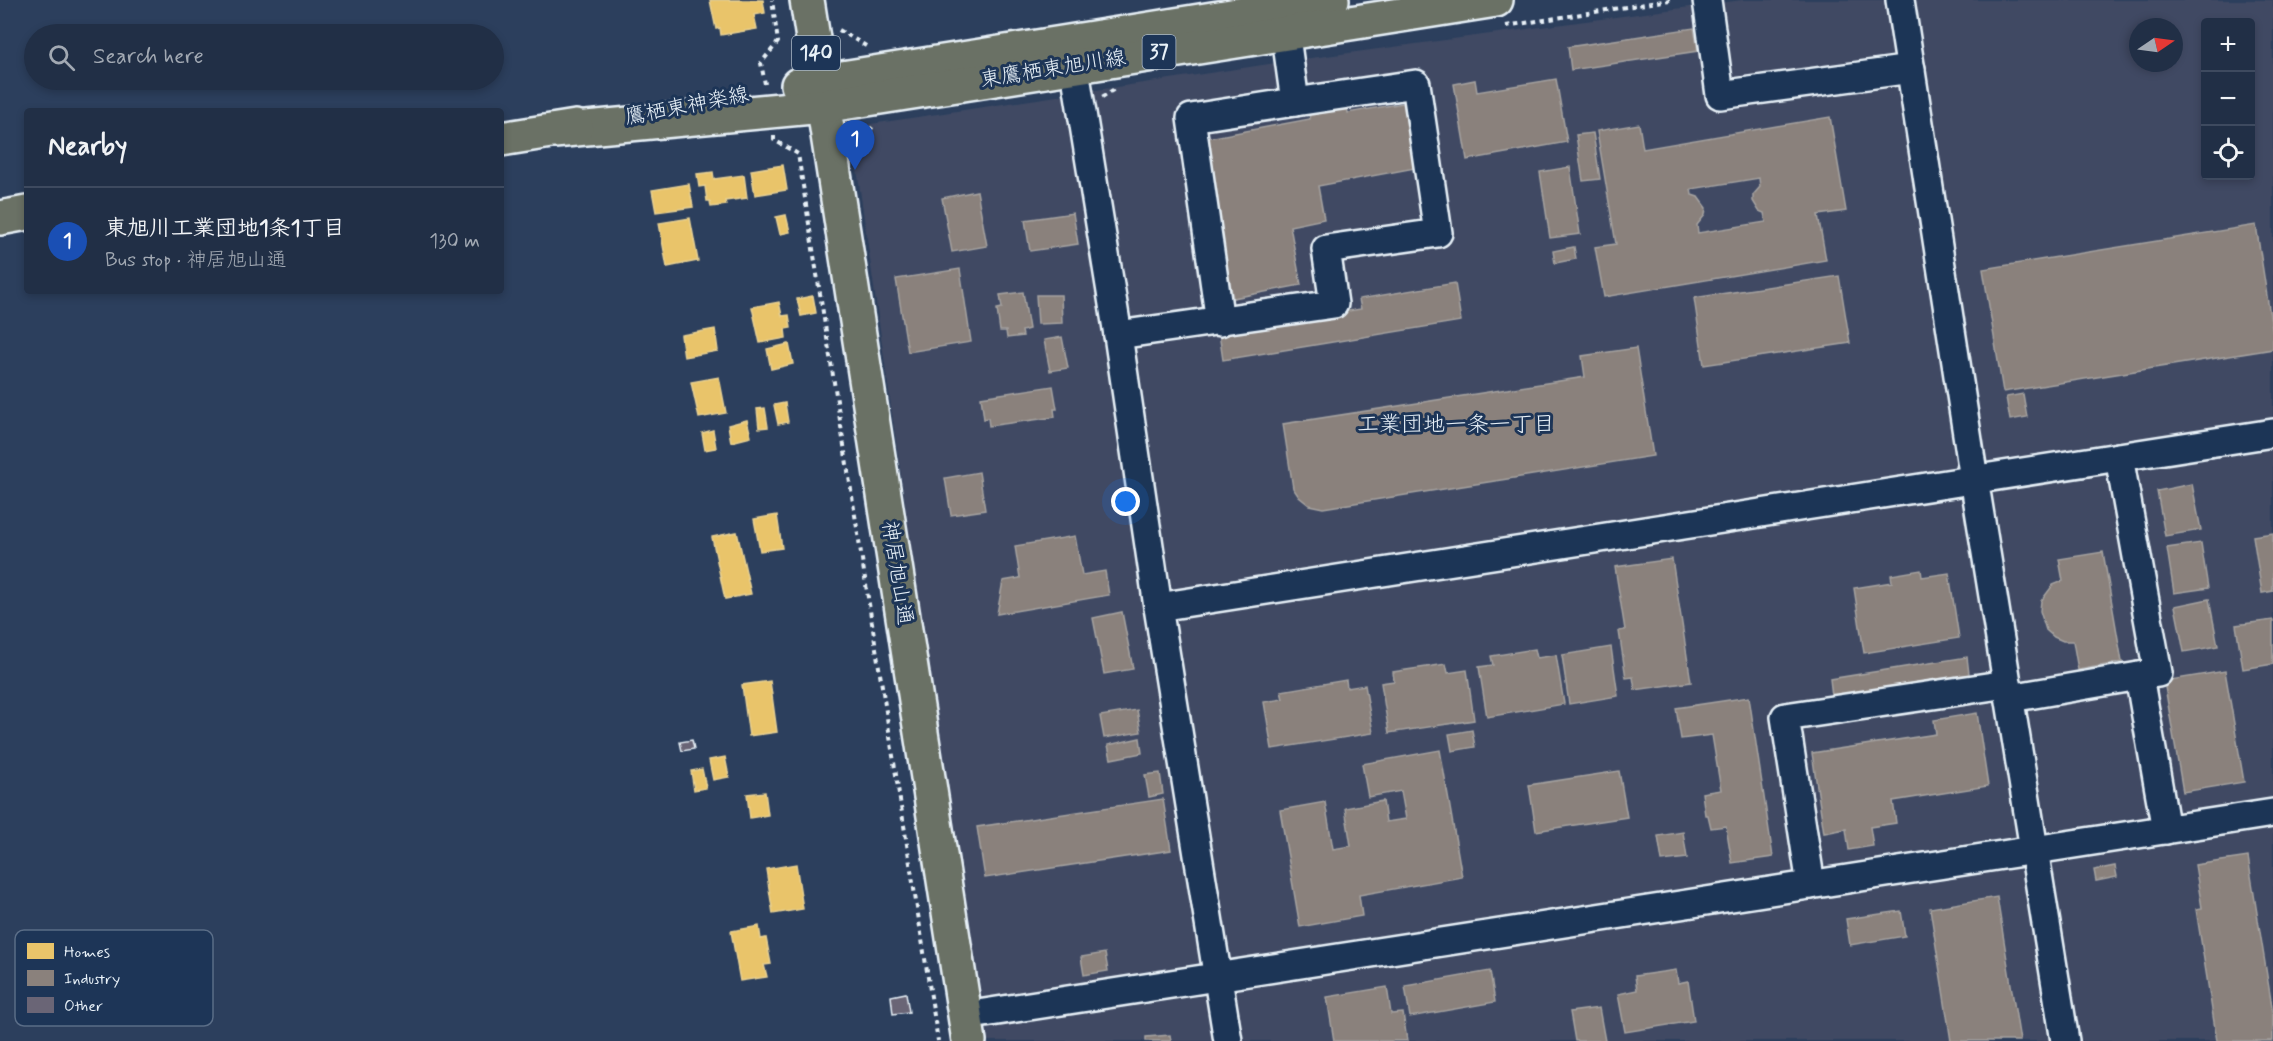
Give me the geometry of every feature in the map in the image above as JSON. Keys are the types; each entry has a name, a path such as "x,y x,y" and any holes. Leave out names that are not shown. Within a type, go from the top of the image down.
{"main road":[{"name":"140","path":"807,0 822,93"},
{"name":"東鷹栖東旭川線","path":"1283,20 1332,0"},
{"name":"東鷹栖東旭川線","path":"822,93 1283,20 1496,0"},
{"name":"鷹栖東神楽線","path":"504,139 822,93"},
{"name":"神居旭山通","path":"822,93 967,1028"},
{"path":"0,218 24,214"}],"street":[{"path":"1707,0 1720,95 1911,69"},
{"path":"1900,0 2064,1041"},
{"path":"1283,20 1296,102"},
{"path":"1072,53 1228,1041"},
{"path":"1118,335 1220,322 1335,304 1326,249 1438,233 1416,84 1191,118 1220,322"},
{"path":"1158,607 2273,433"},
{"path":"1811,885 1785,717 2158,672 2119,457"},
{"path":"2139,676 2166,830"},
{"path":"967,1028 1219,977 2273,813"}],"path":[{"path":"772,0 778,42 761,63 774,140 798,154 938,1041"},
{"path":"837,20 839,30 867,46 879,120 858,144 860,156"}],"shaded area":[{"path":"1742,0 2273,0 2273,1041 986,1041 947,798 851,127 1289,61"}],"building: Homes":[{"path":"710,0 763,0 765,13 754,15 757,29 721,35 720,28 716,29"},
{"path":"783,165 787,190 755,195 751,170"},
{"path":"713,172 714,179 744,175 747,198 725,201 726,205 711,207 710,201 707,201 705,186 699,187 697,174"},
{"path":"689,184 693,207 656,212 652,190"},
{"path":"786,215 790,232 780,234 776,217"},
{"path":"690,218 698,261 667,267 659,223"},
{"path":"813,296 816,313 801,316 797,299"},
{"path":"779,302 782,316 789,315 791,328 785,329 786,338 760,343 752,307"},
{"path":"715,329 718,351 684,357 681,335"},
{"path":"789,344 793,364 771,369 767,349"},
{"path":"719,377 726,413 699,418 691,382"},
{"path":"785,403 788,422 778,424 774,405"},
{"path":"765,408 768,427 759,428 757,409"},
{"path":"747,420 751,437 731,442 728,425"},
{"path":"713,430 716,448 705,450 702,433"},
{"path":"777,515 782,548 760,551 754,519"},
{"path":"737,532 751,594 725,599 712,537"},
{"path":"770,681 777,732 749,736 742,685"},
{"path":"725,757 729,777 713,780 709,760"},
{"path":"702,769 706,788 694,790 691,771"},
{"path":"765,792 768,815 750,818 747,794"},
{"path":"796,864 803,909 773,914 766,869"},
{"path":"759,926 761,939 766,938 771,964 764,965 767,977 740,981 731,931"}],"building: Industry":[{"path":"1694,28 1698,51 1571,70 1568,47"},
{"path":"1556,79 1567,142 1467,160 1454,84 1475,80 1477,92"},
{"path":"1346,103 1348,113 1403,103 1415,168 1318,186 1324,219 1290,226 1301,285 1233,298 1203,139 1310,119 1308,109"},
{"path":"1830,117 1846,211 1818,215 1826,260 1604,297 1595,247 1616,244 1597,131 1639,124 1643,149","holes":["1759,178 1760,187 1753,195 1753,201 1759,211 1764,213 1766,222 1698,233 1697,225 1705,215 1706,208 1698,197 1692,195 1691,189"]},
{"path":"1593,133 1600,179 1583,181 1576,135"},
{"path":"1570,167 1580,234 1550,238 1540,172"},
{"path":"977,191 987,246 952,252 942,198"},
{"path":"1073,213 1078,244 1030,251 1025,220"},
{"path":"2256,225 2273,335 2273,349 2003,392 1983,269"},
{"path":"1574,247 1576,259 1555,263 1553,251"},
{"path":"960,269 971,342 908,352 896,279"},
{"path":"1839,276 1850,343 1704,365 1694,298"},
{"path":"1455,283 1461,321 1223,360 1219,333 1361,309 1359,299"},
{"path":"1023,292 1029,329 1022,331 1023,336 1007,338 1006,331 1000,331 997,309 1002,308 1000,295"},
{"path":"1036,295 1061,295 1062,323 1038,324"},
{"path":"1062,337 1068,368 1050,371 1044,340"},
{"path":"1636,348 1653,456 1323,508 1309,505 1293,488 1283,424 1585,377 1582,356"},
{"path":"1053,386 1057,409 1054,409 1055,417 989,426 988,418 984,419 981,397"},
{"path":"2023,394 2027,417 2010,420 2006,397"},
{"path":"979,472 985,510 951,515 945,478"},
{"path":"2192,484 2201,530 2165,536 2157,491"},
{"path":"2273,533 2273,591 2262,593 2253,536"},
{"path":"1075,536 1082,575 1105,571 1109,595 997,614 1003,581 1020,578 1015,546"},
{"path":"2201,543 2208,588 2174,593 2167,548"},
{"path":"2103,552 2122,662 2078,670 2073,641 2063,641 2046,630 2040,611 2041,601 2053,585 2063,581 2059,559"},
{"path":"1672,559 1691,682 1635,690 1633,677 1626,678 1619,631 1625,630 1615,567"},
{"path":"1921,570 1922,577 1949,573 1959,638 1864,653 1854,588 1892,582 1891,575"},
{"path":"2209,599 2218,646 2184,652 2175,606"},
{"path":"1122,612 1133,669 1104,674 1093,618"},
{"path":"2273,620 2273,664 2243,669 2236,625"},
{"path":"1611,647 1618,696 1569,704 1562,655"},
{"path":"1535,649 1537,658 1556,655 1564,704 1487,717 1479,667 1493,665 1491,656"},
{"path":"1967,657 1969,674 1832,696 1830,679"},
{"path":"1446,664 1448,673 1467,670 1474,720 1389,733 1381,683 1394,681 1393,672"},
{"path":"2225,671 2244,782 2183,792 2164,681"},
{"path":"1346,680 1347,688 1365,685 1373,733 1272,749 1264,702 1283,699 1281,691"},
{"path":"1749,697 1773,857 1732,863 1726,826 1711,828 1708,815 1705,815 1702,793 1721,790 1712,735 1681,739 1676,708"},
{"path":"1137,710 1141,732 1104,738 1100,716"},
{"path":"1977,713 1988,786 1893,801 1896,823 1870,827 1873,846 1849,850 1846,829 1824,833 1812,753 1936,734 1934,720"},
{"path":"1472,730 1475,747 1452,751 1449,734"},
{"path":"1140,738 1142,753 1111,759 1108,745"},
{"path":"1440,750 1462,877 1359,895 1362,916 1300,927 1280,810 1325,802 1333,849 1351,846 1345,808 1383,801 1386,822 1406,819 1401,791 1368,797 1362,764"},
{"path":"1619,771 1627,817 1536,831 1529,785"},
{"path":"1160,773 1163,794 1149,797 1145,775"},
{"path":"1163,799 1171,850 985,878 977,827"},
{"path":"1683,832 1687,858 1662,861 1658,836"},
{"path":"2248,857 2273,1013 2273,1041 2217,1041 2196,909 2202,908 2195,865"},
{"path":"2115,866 2117,877 2096,881 2094,870"},
{"path":"1997,897 2020,1041 1951,1041 1930,908"},
{"path":"1901,911 1905,936 1850,945 1846,919"},
{"path":"1105,953 1108,971 1084,975 1081,957"},
{"path":"1676,970 1678,983 1688,981 1694,1021 1625,1032 1618,994 1637,990 1635,976"},
{"path":"1490,971 1495,1002 1410,1017 1405,986"},
{"path":"1387,987 1391,1014 1403,1013 1407,1041 1334,1041 1327,997"},
{"path":"1599,1008 1605,1041 1575,1041 1570,1012"},
{"path":"1170,1035 1171,1041 1146,1041 1146,1037"}],"building: Other":[{"path":"692,740 694,749 682,751 680,742"},
{"path":"906,993 909,1012 893,1014 891,996"}],"place":[{"name":"東旭川工業団地1条1丁目","path":"855,170"}],"district":[{"name":"工業団地一条一丁目","path":"1456,425"}]}
